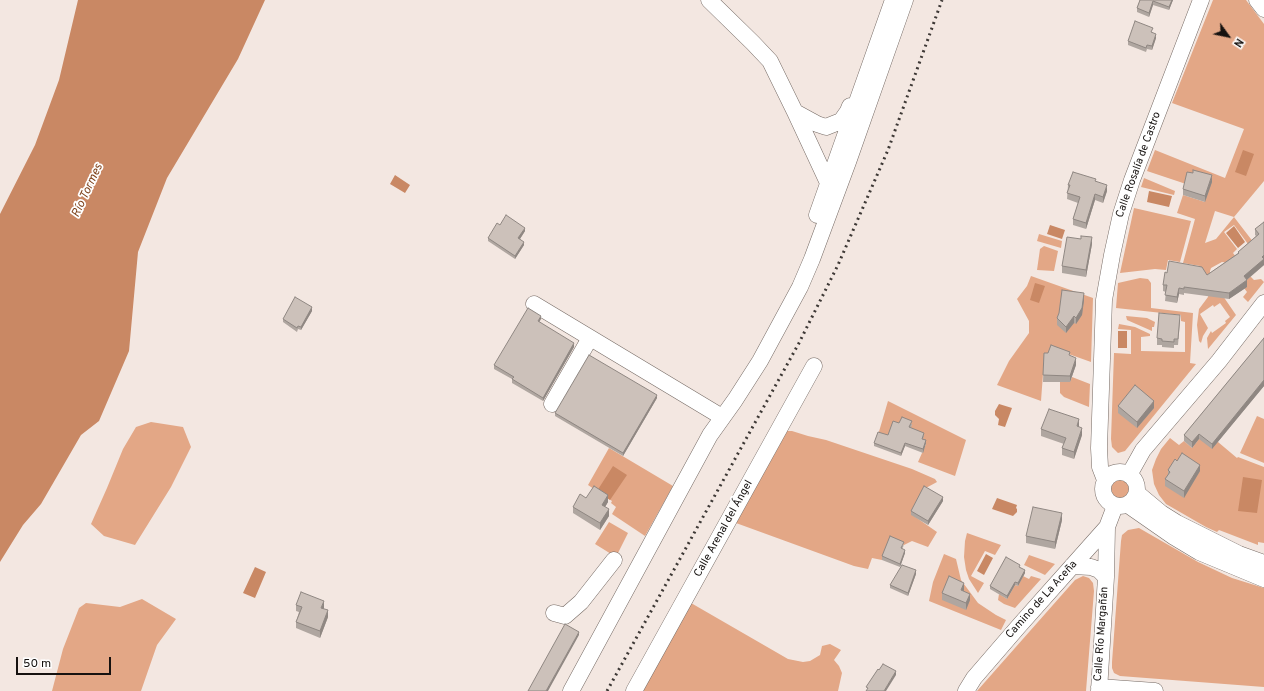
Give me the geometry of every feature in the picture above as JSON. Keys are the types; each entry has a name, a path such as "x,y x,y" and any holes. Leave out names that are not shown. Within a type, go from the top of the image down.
{"street":[{"path":"709,0 770,61 796,112 828,183"},
{"path":"571,691 710,435 735,400 778,329 800,287 812,259 889,28 893,0"},
{"path":"826,127 841,121 848,111 858,82 905,0"},
{"name":"Calle Rosalía de Castro","path":"1105,480 1100,467 1099,448 1104,300 1112,255 1121,214 1132,180 1201,0"},
{"path":"1257,0 1264,9"},
{"path":"722,417 729,398 785,297 801,259 842,145 889,28"},
{"path":"796,112 817,124 826,127 842,145 840,167 813,244 812,259"},
{"path":"811,145 822,149 835,148 842,145"},
{"path":"1129,475 1143,450 1219,362 1264,303"},
{"path":"534,304 722,417"},
{"path":"552,404 590,338"},
{"name":"Calle Arenal del Ángel","path":"634,691 814,366"},
{"path":"1126,501 1137,486 1134,480 1129,475 1121,472 1112,474 1105,480 1102,490 1106,500 1126,501 1161,513 1177,523 1240,554 1264,563"},
{"path":"1126,501 1161,528 1199,552 1264,579"},
{"name":"Camino de La Aceña","path":"966,691 974,678 1107,527 1126,501"},
{"name":"Calle Río Margañán","path":"1099,689 1106,576 1107,527"},
{"path":"554,612 565,616 581,602 614,560"},
{"name":"Calle Río Margañán","path":"1072,566 1091,567 1099,570 1106,576"},
{"path":"1099,689 1155,691"}],"shaded area":[{"path":"1213,0 1246,0 1264,24 1264,181 1234,217 1264,256 1264,263 1234,225 1224,232 1237,249 1233,253 1251,277 1254,280 1261,279 1264,282 1248,302 1243,297 1247,292 1244,288 1247,287 1229,263 1222,262 1211,268 1210,277 1236,315 1208,349 1207,338 1211,331 1212,333 1226,323 1225,321 1230,317 1220,303 1214,307 1213,305 1200,314 1208,328 1201,343 1199,341 1197,325 1199,309 1208,297 1210,286 1200,271 1200,266 1183,263 1195,219 1177,213 1183,195 1205,202 1186,184 1147,171 1155,150 1225,178 1244,129 1172,103","holes":["1215,211 1234,217 1216,239 1205,243"]},
{"path":"1144,178 1175,191 1174,195 1141,187"},
{"path":"1134,208 1191,221 1180,262 1168,260 1166,270 1155,269 1120,273"},
{"path":"1039,234 1062,241 1061,248 1037,241"},
{"path":"1044,246 1058,251 1054,271 1037,270 1040,249"},
{"path":"1031,276 1093,298 1091,362 1063,352 1044,360 1041,401 997,385 1009,361 1029,333 1029,321 1017,299 1027,286"},
{"path":"1140,278 1148,279 1151,283 1151,308 1193,313 1190,363 1196,364 1125,451 1118,453 1112,447 1111,439 1114,353 1131,354 1131,330 1118,329 1119,324 1135,327 1150,334 1150,336 1141,337 1141,351 1185,352 1185,322 1181,321 1181,315 1116,308 1118,283"},
{"path":"1126,316 1147,318 1155,322 1154,327 1152,327 1152,331 1127,320"},
{"path":"1072,377 1090,384 1089,407 1064,397 1060,393 1060,382 1070,382"},
{"path":"888,401 966,440 955,476 918,462 926,444 909,431 912,424 888,438 878,435"},
{"path":"1257,416 1264,419 1264,463 1240,453"},
{"path":"151,422 183,427 191,447 171,487 135,545 104,536 91,524 123,449 136,427"},
{"path":"787,431 826,440 912,469 935,479 937,482 924,489 911,514 937,532 928,547 912,541 904,545 891,540 882,560 872,558 868,569 854,566 736,523"},
{"path":"1170,438 1179,445 1184,441 1192,448 1199,439 1218,442 1237,458 1238,457 1264,467 1264,543 1258,542 1258,545 1219,530 1217,532 1166,504 1159,495 1154,484 1152,470 1161,449"},
{"path":"609,448 673,486 645,536 612,514 616,507 611,503 612,501 588,485"},
{"path":"1120,480 1126,483 1129,489 1126,495 1120,498 1114,495 1111,489 1114,483"},
{"path":"609,522 628,533 616,557 595,544"},
{"path":"1139,528 1198,562 1232,578 1264,588 1264,687 1120,676 1114,673 1112,662 1122,535 1128,530"},
{"path":"967,533 1001,545 995,555 985,551 971,576 984,583 978,593 969,579 966,570 964,557"},
{"path":"944,554 956,559 961,580 978,603 1006,620 1001,630 929,601 933,582"},
{"path":"1029,555 1055,564 1045,575 1024,565"},
{"path":"1023,576 1029,579 1031,576 1041,579 1015,608 998,600 999,594 1007,599 1015,585 1018,586"},
{"path":"1083,576 1089,578 1093,583 1094,591 1086,691 977,691 1075,580"},
{"path":"142,599 176,619 157,645 141,691 52,691 63,649 79,608 86,603 120,607"},
{"path":"691,603 788,659 803,662 810,661 820,655 822,646 830,644 841,650 834,660 842,673 838,691 642,691"}],"water":[{"name":"Río Tormes","path":"78,0 265,0 238,59 167,178 138,252 129,351 99,421 81,435 41,504 23,525 0,562 0,214 35,145 59,80"},
{"path":"1243,150 1254,154 1246,176 1235,172"},
{"path":"395,175 410,185 405,193 390,184"},
{"path":"1149,191 1172,196 1169,207 1147,202"},
{"path":"1050,225 1065,230 1062,239 1047,234"},
{"path":"1234,226 1245,242 1238,248 1226,233"},
{"path":"1035,283 1045,286 1039,303 1030,300"},
{"path":"1118,331 1127,331 1127,348 1118,348"},
{"path":"999,404 1012,408 1005,427 998,425 999,419 995,415 995,411"},
{"path":"613,466 627,475 610,500 597,491"},
{"path":"1243,477 1262,480 1257,513 1238,511"},
{"path":"997,498 1017,505 1017,512 1013,516 992,509"},
{"path":"986,554 993,558 984,575 977,571"},
{"path":"255,567 266,572 255,598 243,593"}],"building":[{"path":"1140,0 1172,0 1169,7 1153,1 1149,13 1137,8"},
{"path":"1135,21 1153,28 1151,32 1156,34 1152,46 1147,45 1146,48 1128,41"},
{"path":"1193,170 1212,175 1205,196 1183,189 1187,172 1193,173"},
{"path":"1073,172 1096,179 1095,181 1107,185 1103,197 1095,194 1086,223 1073,219 1080,197 1067,193 1070,185 1068,185"},
{"path":"506,215 525,228 518,238 524,242 515,256 488,238 497,223 500,225"},
{"path":"1264,222 1264,255 1262,257 1264,259 1244,276 1247,280 1229,293 1184,287 1184,289 1179,288 1177,297 1165,295 1167,285 1163,285 1165,272 1167,273 1169,261 1202,267 1207,275 1239,253 1238,252 1259,234 1255,229"},
{"path":"1081,236 1092,237 1086,270 1062,266 1067,237 1081,239"},
{"path":"1062,290 1084,293 1082,308 1076,318 1074,316 1066,327 1057,318"},
{"path":"295,297 312,307 301,327 298,326 297,328 283,319"},
{"path":"528,308 541,316 538,321 574,343 543,398 512,379 514,377 494,365"},
{"path":"1159,313 1180,315 1178,339 1174,339 1174,342 1162,341 1162,339 1157,338"},
{"path":"1264,338 1264,380 1212,444 1199,434 1192,442 1184,435"},
{"path":"1051,345 1070,352 1069,355 1076,358 1070,376 1043,375 1044,353 1048,353"},
{"path":"589,355 657,395 623,453 555,413"},
{"path":"1135,385 1154,401 1137,422 1118,406"},
{"path":"1049,409 1079,419 1077,426 1082,428 1074,452 1062,448 1066,438 1041,429"},
{"path":"902,417 912,421 909,427 924,433 922,439 926,440 923,449 905,443 901,453 874,443 878,432 888,435 893,421 899,423"},
{"path":"1182,453 1200,465 1184,491 1165,479 1170,472 1168,470 1175,459 1177,461"},
{"path":"594,486 608,495 602,505 609,509 600,523 573,507 580,494 586,498"},
{"path":"924,486 943,497 928,521 911,511"},
{"path":"1033,507 1062,513 1055,542 1026,536"},
{"path":"890,536 904,542 901,548 905,550 900,564 882,556"},
{"path":"1006,557 1020,565 1019,567 1025,570 1018,583 1015,582 1007,596 990,586"},
{"path":"902,565 916,570 908,593 890,585"},
{"path":"949,576 964,583 961,590 970,594 966,603 942,593"},
{"path":"301,592 324,601 321,608 328,610 320,631 296,622 302,607 296,605"},
{"path":"565,624 579,632 546,691 528,691"},
{"path":"883,664 896,671 884,691 866,691 868,688 866,687"}],"railway":[{"path":"607,691 799,343 838,265 888,150 942,0"}]}
